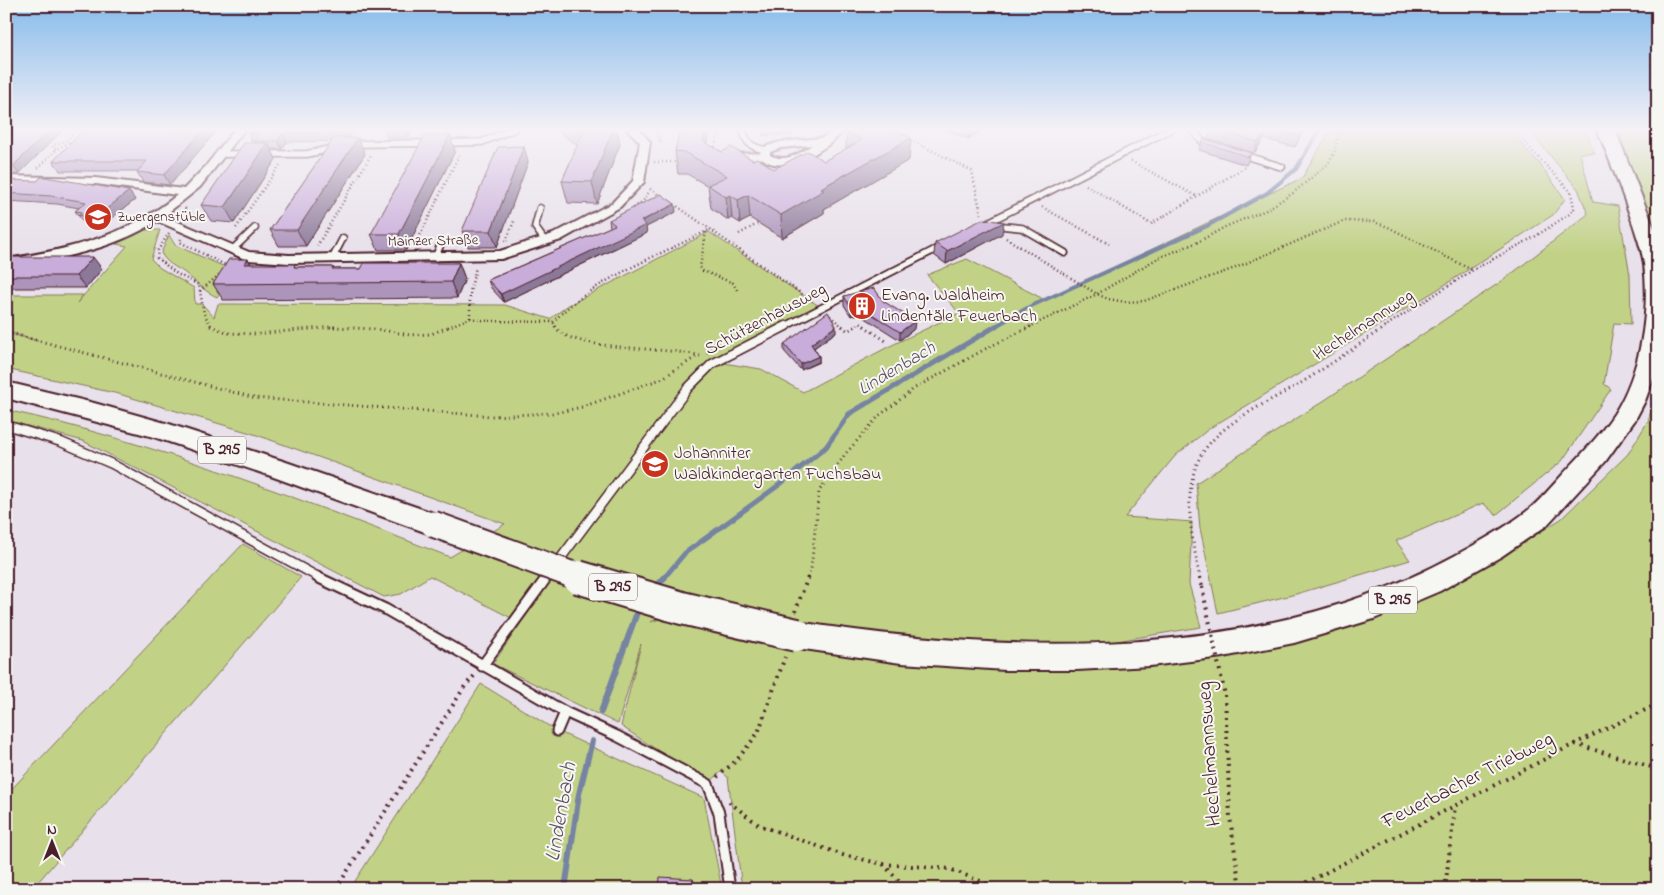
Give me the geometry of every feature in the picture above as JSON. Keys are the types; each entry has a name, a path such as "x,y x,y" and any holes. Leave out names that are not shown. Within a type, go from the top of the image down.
{"main road":[{"name":"B 295","path":"6,390 77,407 180,436 283,470 524,558 622,591 681,608 796,625 873,647 935,653 991,656 1120,655 1178,649 1295,630 1348,615 1394,599 1462,567 1536,519 1601,450 1628,411 1644,378 1653,340 1656,298 1654,259 1624,171"}],"street":[{"path":"6,263 38,259 100,244 132,231 157,217 187,193 205,171"},
{"name":"Mainzer Straße","path":"157,217 247,256 332,259 501,255 558,237 616,205 638,182 640,171"},
{"path":"6,179 96,181 187,193"}],"lane":[{"path":"975,229 1088,171"},
{"path":"540,208 536,227 545,241"},
{"path":"984,224 1022,228 1065,253"},
{"path":"228,248 255,228"},
{"path":"332,259 343,238"},
{"path":"435,258 442,241"},
{"name":"Schützenhausweg","path":"482,666 584,525 688,388 712,364 950,242"},
{"path":"6,425 29,430 77,447 112,464 342,590 385,609 565,712 617,736 708,784 720,813 730,889"},
{"path":"557,731 565,712"}],"path":[{"path":"27,179 35,171"},
{"path":"228,248 276,171"},
{"path":"310,259 362,171"},
{"path":"409,258 451,171"},
{"path":"970,171 972,172 984,224 1067,276 1108,299 1126,302 1144,301 1274,252 1344,221 1374,222 1388,227 1473,271"},
{"path":"1150,171 1197,197"},
{"path":"1074,178 1151,224 1239,171"},
{"path":"796,625 812,569 819,491 847,452 880,415 915,388 941,373 1041,320 1097,294 1158,258 1198,242 1226,226 1266,210 1293,193 1320,171"},
{"name":"Hechelmannweg","path":"1202,587 1190,503 1191,480 1196,463 1204,449 1235,422 1301,382 1473,271 1552,226 1571,213 1574,208 1571,192 1551,171"},
{"path":"650,189 665,199"},
{"path":"1031,200 1110,244"},
{"path":"673,204 712,229 735,248 822,308 848,332 860,323 886,342"},
{"path":"739,234 762,221"},
{"path":"172,222 165,228 171,231 163,240 158,250 157,258 177,274 198,285 204,314 211,327 229,333 256,334 339,327 376,329 410,334 431,334 470,318 488,321 553,322 562,312 607,281 712,229"},
{"path":"706,232 700,267 703,271 733,283 737,290"},
{"path":"470,318 469,286 479,257"},
{"path":"200,291 230,267"},
{"path":"553,322 560,333 595,344 688,352 704,358 716,340"},
{"path":"6,332 255,398 492,416 555,413 582,407 661,379 700,356"},
{"name":"Hechelmannsweg","path":"1202,587 1224,695 1235,865 1240,889"},
{"path":"784,665 758,733 737,760 708,784 759,825 843,856 883,864 950,869 1000,889"},
{"path":"336,889 465,686 482,666"},
{"name":"Feuerbacher Triebweg","path":"1294,889 1574,744 1658,704"},
{"path":"1574,744 1658,769"},
{"path":"1445,889 1455,806"},
{"path":"883,864 907,889"}],"green space":[{"path":"1306,171 1545,171 1565,199 1553,215 1435,291 1210,428 1175,456 1125,517 1192,522 1189,584 1201,627 1080,647 916,640 800,621 697,598 651,622 677,613 901,662 1339,627 1463,580 1561,519 1628,454 1648,421 1658,388 1658,889 742,889 728,777 721,772 708,784 621,726 641,644 618,724 493,664 541,593 519,622 430,576 401,594 384,597 83,441 6,420 6,410 63,423 175,456 450,557 505,524 254,434 119,394 6,369 6,333 38,341 6,331 6,295 83,295 77,303 127,246 116,244 145,230 160,230 151,259 160,268 194,288 195,304 202,304 214,317 218,304 505,305 550,319 567,306 709,232 822,308 717,362 761,369 803,392 888,347 959,313 927,275 967,259 1045,300 1302,178"},
{"path":"1563,171 1585,171 1593,202 1618,206 1630,275 1631,324 1614,323 1604,384 1611,389 1562,461 1496,515 1483,503 1396,541 1410,560 1296,594 1218,613 1200,528 1196,483 1316,406 1505,279 1588,214 1578,189"},
{"path":"1629,171 1658,171 1658,247"},
{"path":"169,235 175,245 234,271 217,297 163,257 161,253"},
{"path":"243,544 301,577 32,889 6,889 6,795"},
{"path":"481,684 557,731 704,798 722,889 350,889"}],"building":[{"path":"138,171 168,171 164,175 137,172"},
{"path":"225,171 249,171 225,207 201,205"},
{"path":"311,171 336,171 297,230 270,230"},
{"path":"405,171 432,171 399,234 371,234"},
{"path":"488,171 514,171 491,231 462,231"},
{"path":"566,171 596,171 592,182 562,181"},
{"path":"718,171 852,171 821,188 824,190 781,215 748,195 738,200 730,195 726,197 708,185 727,176"},
{"path":"41,177 129,191 95,218 78,215 82,212 75,211 86,202 51,196 6,193 6,180 37,181"},
{"path":"661,194 675,204 641,221 646,225 501,294 488,280 615,225 609,220"},
{"path":"983,219 1004,222 947,251 935,243"},
{"path":"13,257 93,257 76,276 6,276 6,262 9,262"},
{"path":"229,259 248,259 244,264 295,264 294,267 333,267 332,269 361,269 364,263 459,263 451,282 213,284"},
{"path":"874,288 883,301 915,321 900,332 859,306 851,308 844,296"},
{"path":"828,312 836,326 811,344 819,356 801,364 784,344"},
{"path":"660,877 693,879 692,889 659,889"}],"waterway":[{"name":"Lindenbach","path":"994,327 1029,307 1207,226 1267,193 1294,171"},
{"name":"Lindenbach","path":"664,578 685,553 779,485 826,447 849,414 996,326"},
{"name":"Lindenbach","path":"654,589 665,577"},
{"name":"Lindenbach","path":"601,712 639,607"},
{"name":"Lindenbach","path":"565,889 579,794 592,741"}],"place":[{"name":"Zwergenstüble","path":"98,217"},
{"name":"Evang. Waldheim Lindentäle Feuerbach","path":"862,306"},
{"name":"Johanniter Waldkindergarten Fuchsbau","path":"655,464"}]}
